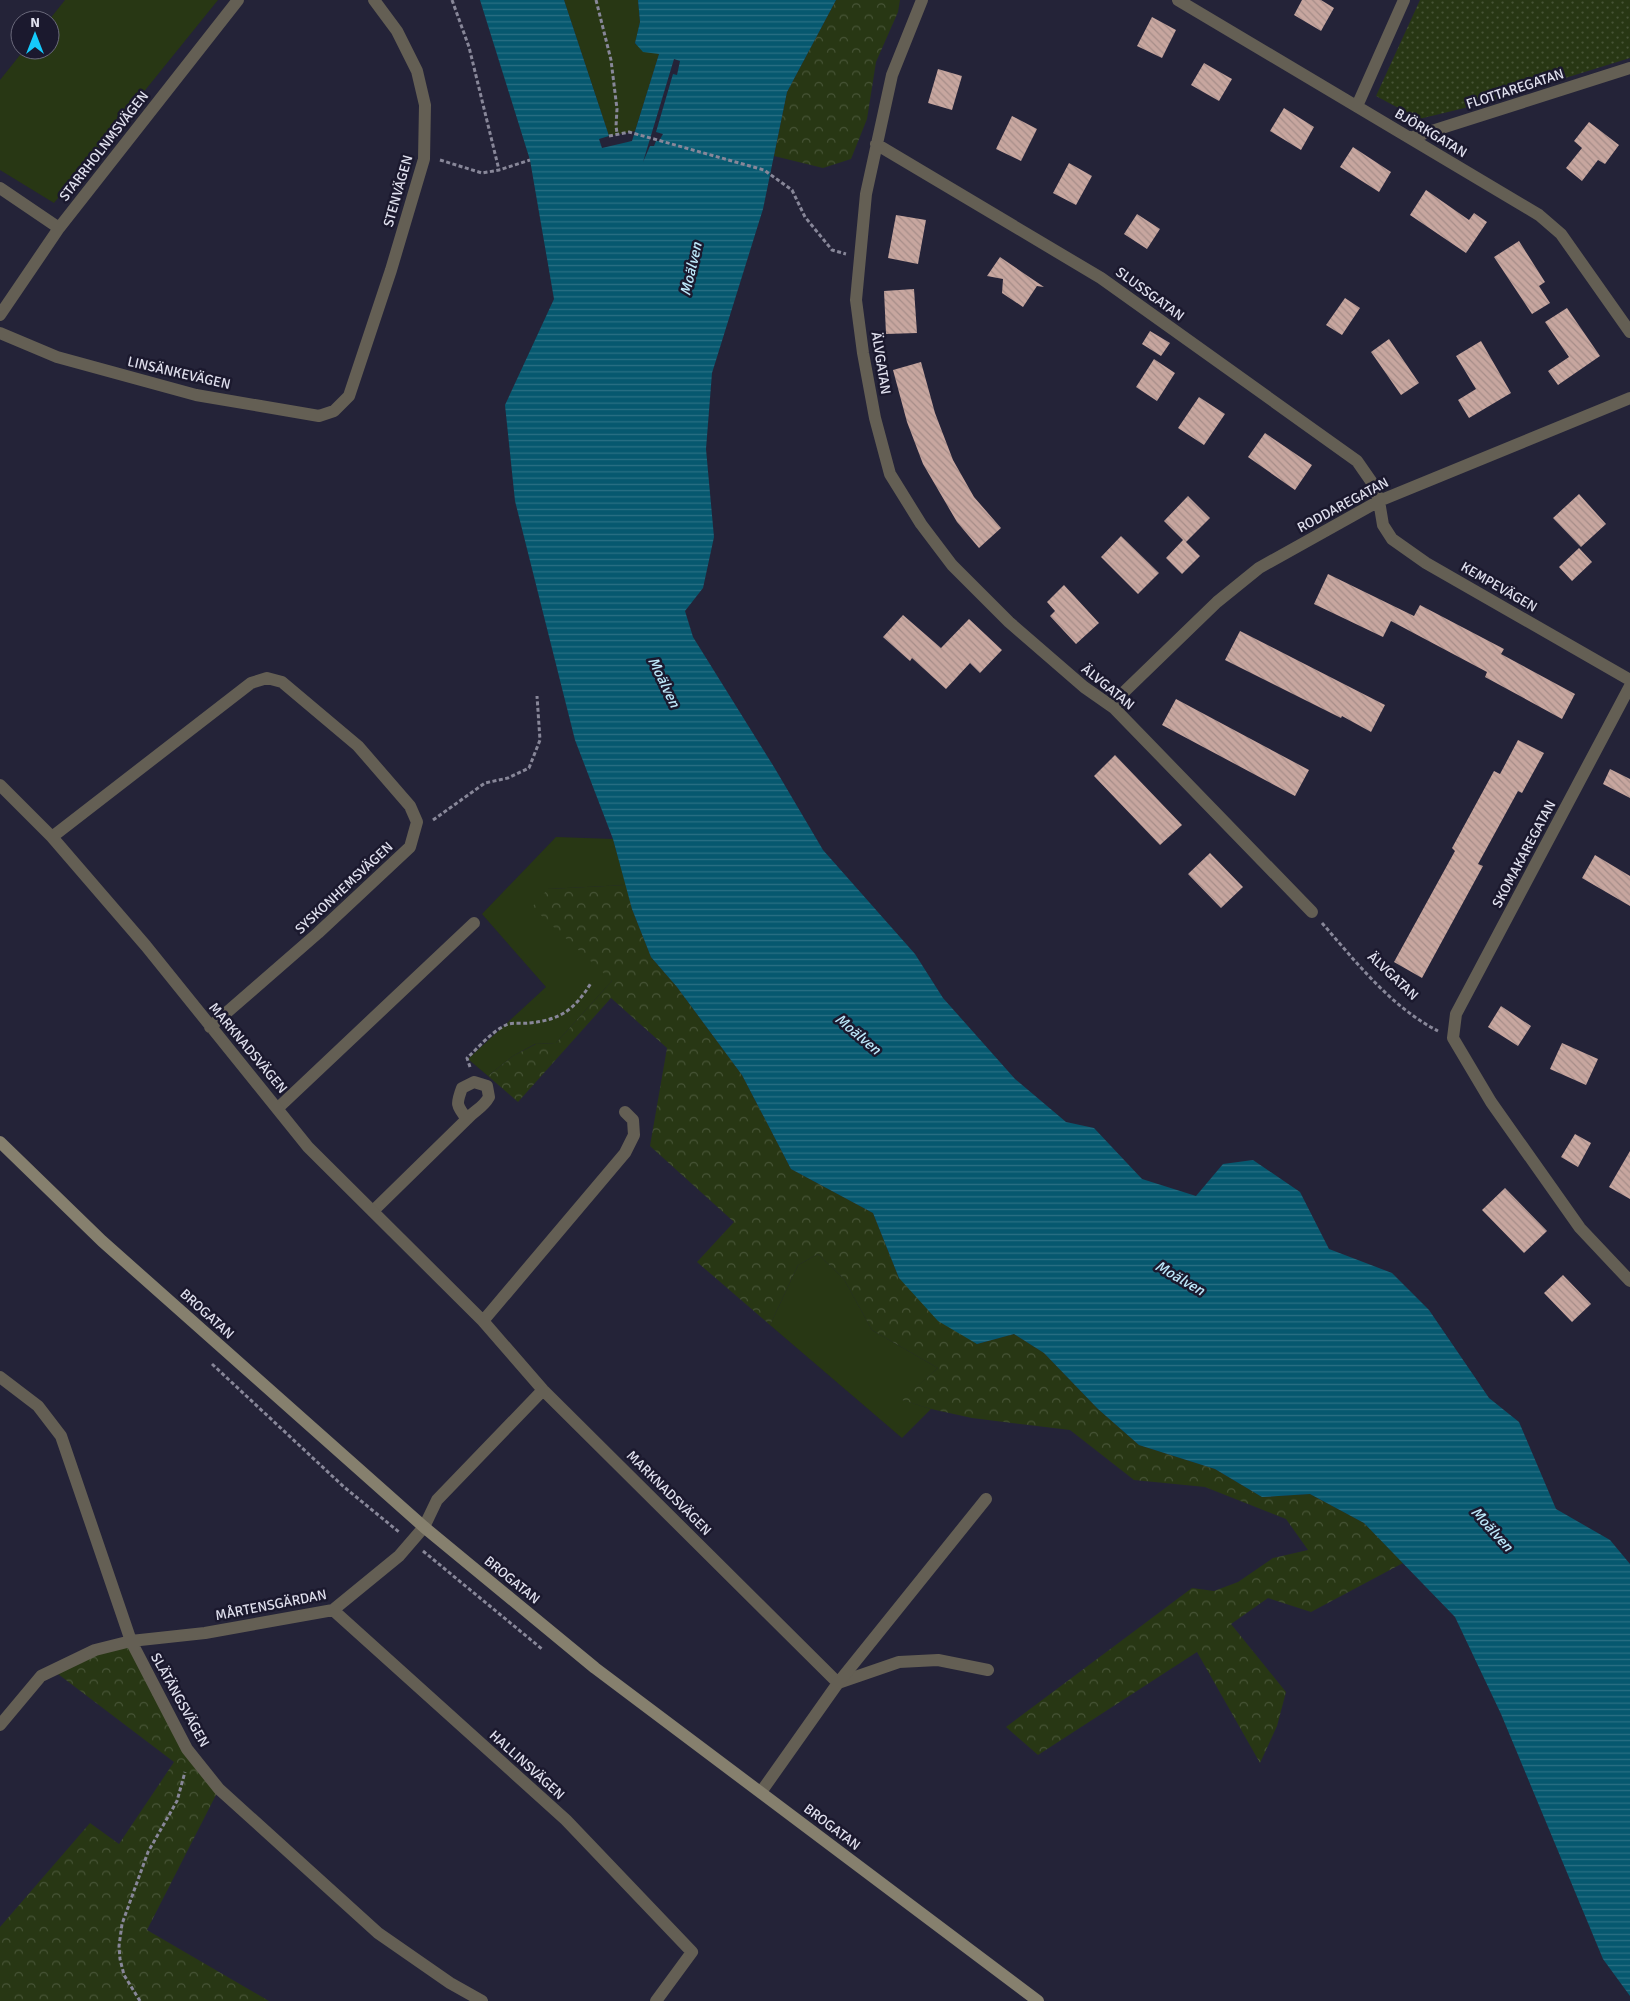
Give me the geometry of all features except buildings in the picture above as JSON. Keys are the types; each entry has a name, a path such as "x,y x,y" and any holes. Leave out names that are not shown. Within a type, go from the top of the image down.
{"main road":[{"name":"BROGATAN","path":"0,1142 102,1241 424,1527 595,1668 1038,2001"}],"street":[{"name":"STARRHOLNMSVÄGEN","path":"0,315 59,228 238,0"},
{"name":"STENVÄGEN","path":"349,396 391,270 424,159 425,105 417,71 397,31 374,0"},
{"name":"ÄLVGATAN","path":"922,0 892,75 876,144 866,194 862,255 856,300 863,353 875,418 890,474 921,524 952,565 1009,622 1084,687 1114,708 1312,912"},
{"name":"BJÖRKGATAN","path":"1178,0 1538,215 1561,234 1630,332"},
{"path":"1357,106 1404,0"},
{"name":"FLOTTAREGATAN","path":"1410,138 1630,68"},
{"name":"SLUSSGATAN","path":"876,144 1101,278 1357,462 1373,484 1379,501"},
{"path":"0,188 59,228"},
{"name":"LINSÄNKEVÄGEN","path":"0,333 57,357 196,395 319,416 334,411 349,396"},
{"name":"RODDAREGATAN","path":"1114,708 1125,691 1217,602 1259,568 1379,501 1630,398"},
{"name":"KEMPEVÄGEN","path":"1379,501 1383,525 1392,539 1426,563 1630,680"},
{"path":"52,837 251,683 267,678 282,682 358,746 410,806 417,822 413,836"},
{"name":"SKOMAKAREGATAN","path":"1453,1038 1456,1014 1630,686"},
{"name":"MARKNADSVÄGEN","path":"0,785 52,837 146,946 308,1147 483,1321 543,1390 838,1683"},
{"name":"SYSKONHEMSVÄGEN","path":"210,1027 318,933 389,867 410,847 413,836"},
{"path":"278,1108 474,923"},
{"path":"1453,1038 1491,1102 1580,1228 1630,1281"},
{"path":"372,1211 467,1119 484,1107 489,1098 487,1086 474,1082 462,1088 457,1101 458,1108 467,1119"},
{"path":"483,1321 625,1153 634,1134 633,1120 625,1112"},
{"name":"SLÄTÄNGSVÄGEN","path":"0,1378 38,1406 61,1436 131,1641 187,1749 219,1789 378,1933 450,1984 482,2001"},
{"name":"MÅRTENSGÄRDAN","path":"0,1725 41,1676 95,1650 131,1641 205,1632 333,1610 399,1556 424,1527 437,1500 543,1390"},
{"path":"762,1792 838,1683 986,1499"},
{"name":"HALLINSVÄGEN","path":"333,1610 566,1820 692,1952 656,2001"},
{"path":"838,1683 899,1662 938,1660 988,1670"}],"path":[{"path":"452,0 469,47 499,170"},
{"path":"596,0 611,60 617,109 617,133"},
{"path":"609,136 629,132 764,170 792,190 805,217 832,250 862,255"},
{"path":"424,159 447,161 482,173 499,170 530,160"},
{"path":"413,836 485,782 508,778 530,768 540,740 537,696"},
{"name":"ÄLVGATAN","path":"1312,912 1368,975 1420,1022 1453,1038"},
{"path":"474,1082 467,1058 491,1035 507,1024 532,1023 558,1018 579,1002 591,983"},
{"path":"140,2001 124,1975 120,1960 119,1946 122,1924 148,1852 176,1802 185,1771 187,1749"}],"green space":[{"path":"65,0 218,0 54,203 0,170 0,80 16,60 60,60 60,10 57,10"},
{"path":"564,0 638,0 640,22 635,44 659,54 635,131 609,136"},
{"path":"836,0 900,0 898,12 876,62 867,119 851,159 823,168 774,156 787,92"},
{"path":"1420,0 1630,0 1630,58 1481,104 1419,119 1376,96"},
{"path":"556,837 613,839 626,885 548,889 612,981 556,1043 535,1044 513,1056 488,1076 468,1059 546,987 482,914"},
{"path":"626,885 632,909 651,957 677,987 742,1075 791,1169 873,1213 899,1278 977,1344 1014,1334 1044,1353 1098,1409 1139,1445 1215,1469 1262,1497 1310,1494 1364,1523 1403,1563 1311,1612 1268,1598 1231,1624 1286,1692 1277,1726 1260,1763 1197,1652 1038,1755 1006,1727 1192,1588 1214,1591 1238,1582 1273,1558 1308,1550 1286,1519 1205,1487 1134,1480 1070,1430 972,1418 902,1400 938,1368 872,1330 844,1279 818,1254 798,1265 770,1325 697,1262 734,1222 650,1146 667,1048 611,998 518,1102 488,1076 513,1056 536,1044 556,1043 612,981 532,907 548,889"},
{"path":"818,1254 844,1279 872,1330 938,1368 903,1400 931,1409 902,1438 770,1325 798,1265"},
{"path":"131,1641 178,1733 219,1789 147,1930 269,2001 0,2001 0,1927 90,1823 119,1844 174,1762 54,1671"}],"water":[{"name":"Moälven","path":"480,0 564,0 609,136 599,139 602,148 632,141 659,54 643,52 635,43 640,22 638,0 836,0 787,92 763,209 712,373 706,449 714,537 703,588 685,611 693,637 823,850 915,954 943,998 1015,1079 1066,1122 1094,1128 1142,1179 1196,1196 1223,1164 1253,1160 1300,1192 1329,1249 1392,1273 1429,1310 1489,1398 1519,1422 1556,1509 1610,1540 1630,1564 1630,1996 1603,1959 1501,1714 1455,1617 1364,1523 1310,1494 1262,1497 1215,1469 1139,1445 1098,1409 1044,1353 1014,1334 977,1344 938,1321 899,1278 873,1213 791,1169 742,1075 677,987 651,957 632,909 613,839 575,740 515,501 505,405 554,299 530,160","holes":["674,59 680,61 677,75 673,74 656,132 663,134 654,146 650,146 643,162"]}]}
